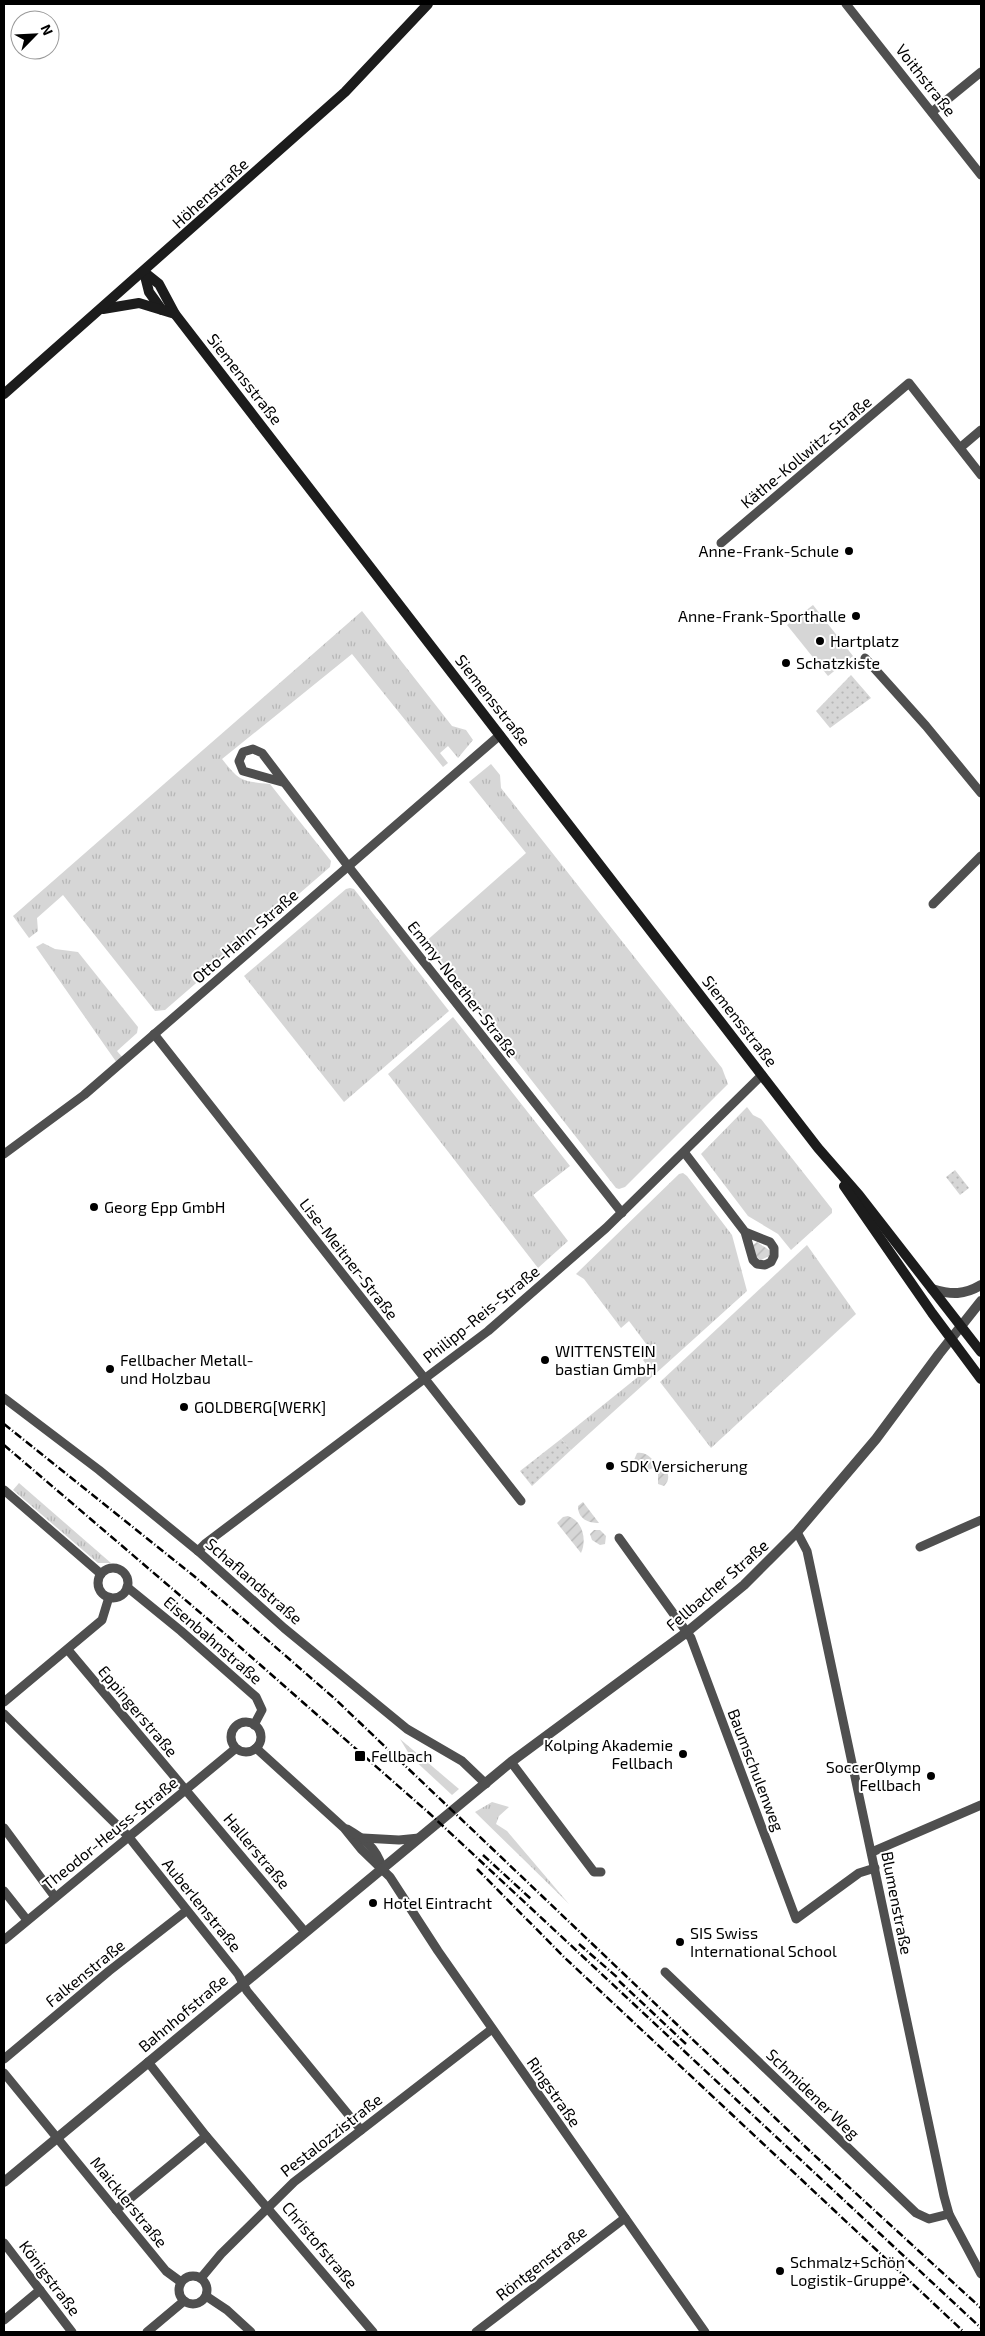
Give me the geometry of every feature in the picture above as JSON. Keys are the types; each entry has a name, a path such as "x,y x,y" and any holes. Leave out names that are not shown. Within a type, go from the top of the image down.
{"main road":[{"name":"Höhenstraße","path":"4,394 102,310 345,92 428,4"},
{"path":"144,272 149,292 162,310"},
{"name":"Siemensstraße","path":"144,272 157,281 175,314 818,1148 981,1379"},
{"path":"102,310 140,304 175,314"},
{"name":"Siemensstraße","path":"818,1148 859,1195 981,1352"}],"street":[{"name":"Voithstraße","path":"846,4 981,174"},
{"path":"932,112 981,72"},
{"name":"Käthe-Kollwitz-Straße","path":"721,543 909,383 961,447"},
{"path":"981,430 961,447 981,475"},
{"path":"865,658 926,726 981,793"},
{"name":"Otto-Hahn-Straße","path":"4,1154 84,1095 500,734"},
{"name":"Emmy-Noether-Straße","path":"282,782 247,774 240,766 240,755 245,750 258,751 622,1213"},
{"path":"933,904 981,856"},
{"name":"Lise-Meitner-Straße","path":"154,1034 424,1380 521,1501"},
{"name":"Philipp-Reis-Straße","path":"198,1551 206,1543 488,1331 622,1213 762,1075"},
{"path":"684,1152 745,1232"},
{"path":"932,1289 953,1295 968,1293 981,1285"},
{"name":"Fellbacher Straße","path":"382,1867 486,1784 510,1762 687,1632 744,1585 797,1532 893,1417 951,1338 981,1301"},
{"name":"Schaflandstraße","path":"4,1398 100,1470 198,1551 284,1628 399,1723 462,1761 486,1784"},
{"path":"4,1490 100,1574 99,1588 109,1597 118,1596 127,1587"},
{"path":"920,1547 981,1520"},
{"name":"Blumenstraße","path":"797,1532 807,1551 845,1736 872,1852 899,1991 949,2214 981,2274"},
{"name":"Baumschulenweg","path":"619,1538 687,1632 796,1919 859,1873 875,1868"},
{"name":"Eisenbahnstraße","path":"100,1574 108,1568 117,1568 125,1574 127,1587 181,1631 256,1697 262,1710 254,1725 261,1735 256,1748"},
{"path":"4,1702 102,1620 109,1597"},
{"name":"Eppingerstraße","path":"68,1650 185,1790"},
{"name":"Auberlenstraße","path":"4,1714 128,1836 361,2130"},
{"path":"254,1725 242,1722 233,1728 230,1738 235,1749 246,1753 256,1748 344,1828 372,1860 382,1867"},
{"name":"Theodor-Heuss-Straße","path":"4,1940 235,1749"},
{"path":"510,1762 594,1872 601,1872"},
{"name":"Hallerstraße","path":"185,1790 306,1932"},
{"path":"872,1852 981,1805"},
{"path":"4,1828 56,1897"},
{"path":"344,1828 363,1838 378,1854 382,1867"},
{"path":"363,1838 399,1840 419,1838"},
{"name":"Bahnhofstraße","path":"4,2182 382,1867"},
{"name":"Ringstraße","path":"382,1867 492,2029 705,2332"},
{"path":"4,1891 27,1920"},
{"name":"Falkenstraße","path":"4,2060 109,1972 186,1911"},
{"name":"Schmidener Weg","path":"665,1972 916,2214 929,2219 949,2214"},
{"name":"Pestalozzistraße","path":"201,2278 221,2254 294,2182 492,2029"},
{"name":"Christofstraße","path":"148,2062 206,2136 269,2207 373,2332"},
{"name":"Maicklerstraße","path":"4,2073 166,2271 181,2282"},
{"path":"116,2210 206,2136"},
{"name":"Röntgenstraße","path":"476,2332 624,2218"},
{"name":"Königstraße","path":"4,2242 72,2332"},
{"path":"188,2277 201,2278 207,2288 206,2296 202,2302 194,2305 184,2301 178,2290 181,2282 188,2277"},
{"path":"4,2320 40,2290"},
{"path":"206,2296 227,2310 251,2332"},
{"path":"147,2332 184,2301"}],"green space":[{"name":"Hartplatz","path":"813,605 853,656 828,676 787,625"},
{"path":"362,611 452,726 466,730 473,740 458,758 448,746 440,753 448,763 443,767 352,654 222,759 242,779 270,784 331,861 330,867 165,1010 155,1011 63,895 37,918 38,931 29,938 13,916"},
{"path":"851,675 871,698 830,728 816,711"},
{"path":"491,764 500,775 501,788 722,1068 728,1084 625,1187 619,1189 616,1188 424,943 526,853 469,782"},
{"path":"346,889 354,889 449,1011 344,1102 244,976"},
{"path":"43,943 55,949 78,952 138,1027 137,1033 117,1051 123,1058 117,1063 36,947"},
{"path":"453,1017 570,1166 533,1195 568,1241 538,1268 388,1074"},
{"path":"747,1107 753,1115 761,1119 832,1209 832,1213 791,1250 778,1234 748,1216 701,1154"},
{"path":"955,1170 969,1188 960,1195 946,1177"},
{"path":"683,1173 732,1235 747,1291 571,1450 561,1439 649,1368 643,1360 653,1353 629,1321 621,1328 584,1279 576,1274 679,1174"},
{"path":"757,1242 769,1250 769,1256 761,1260 756,1257 753,1245"},
{"path":"807,1245 856,1314 711,1448 660,1382"},
{"path":"561,1439 571,1450 532,1486 520,1471"},
{"path":"637,1453 648,1455 653,1460 653,1468 646,1471 638,1468 634,1460"},
{"path":"661,1466 665,1468 668,1475 664,1486 658,1484 658,1468"},
{"path":"19,1483 111,1563 98,1563 13,1490"},
{"path":"583,1502 599,1523 588,1521 582,1517 578,1506"},
{"path":"563,1517 573,1518 580,1526 584,1542 581,1553 557,1523"},
{"path":"594,1530 600,1530 606,1536 605,1544 600,1545 592,1540 590,1534"},
{"path":"400,1739 459,1789 452,1795 411,1757"},
{"path":"492,1802 509,1807 499,1816 496,1824 507,1831 569,1904 475,1812"}],"railway":[{"path":"4,1424 194,1576 334,1698 813,2154 981,2308"},
{"path":"4,1445 224,1633 429,1813 981,2328"},
{"path":"483,1855 531,1899"},
{"path":"477,1869 564,1957 964,2332"},
{"path":"579,1944 618,1978"},
{"path":"619,1981 686,2044"}],"place":[{"name":"Anne-Frank-Schule","path":"849,551"},
{"name":"Anne-Frank-Sporthalle","path":"856,616"},
{"name":"Hartplatz","path":"820,641"},
{"name":"Schatzkiste","path":"786,663"},
{"name":"Georg Epp GmbH","path":"94,1207"},
{"name":"WITTENSTEIN bastian GmbH","path":"545,1360"},
{"name":"Fellbacher Metall- und Holzbau","path":"110,1369"},
{"name":"GOLDBERG[WERK]","path":"184,1407"},
{"name":"SDK Versicherung","path":"610,1466"},
{"name":"Kolping Akademie Fellbach","path":"683,1754"},
{"name":"Fellbach","path":"360,1756"},
{"name":"SoccerOlymp Fellbach","path":"931,1776"},
{"name":"Hotel Eintracht","path":"373,1903"},
{"name":"SIS Swiss International School","path":"680,1942"},
{"name":"Schmalz+Schön Logistik-Gruppe","path":"780,2271"}]}
